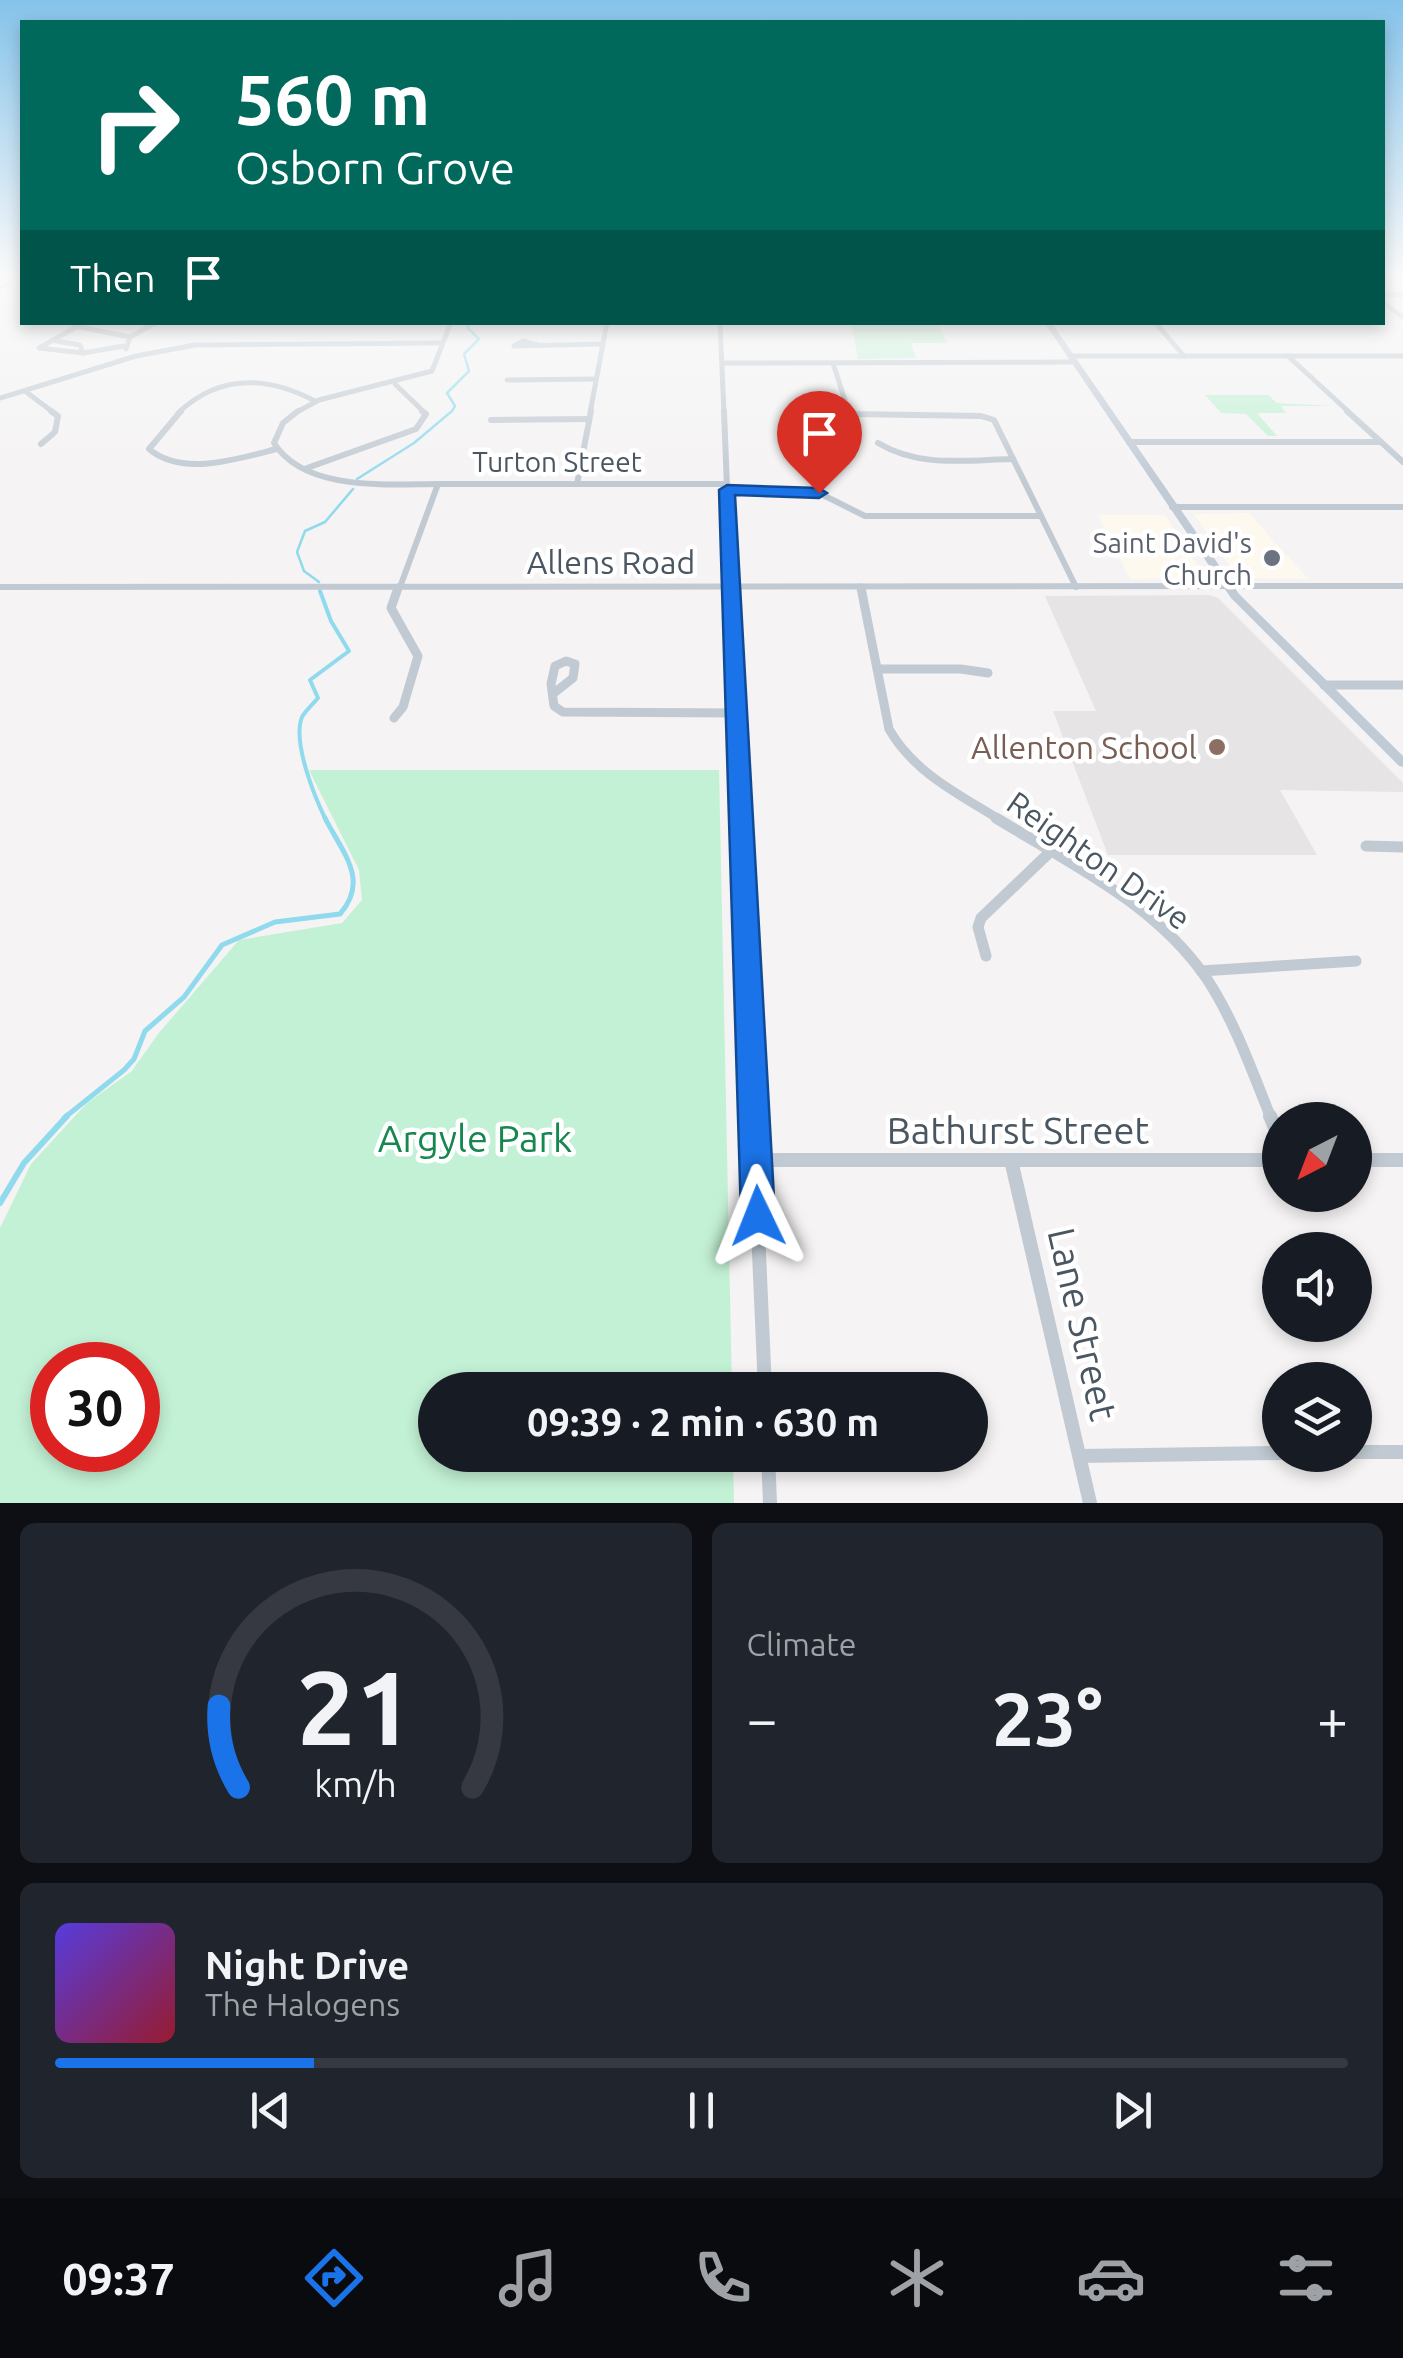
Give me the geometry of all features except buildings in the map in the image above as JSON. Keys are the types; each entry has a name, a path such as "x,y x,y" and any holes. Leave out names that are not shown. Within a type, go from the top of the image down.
{"street":[{"path":"44,345 39,348 84,352 124,346 136,356"},
{"path":"76,345 84,352"},
{"path":"0,398 136,356 209,345"},
{"path":"325,345 388,345"},
{"path":"276,449 276,436 286,419 315,400 396,384 432,372 441,345"},
{"path":"577,484 603,345"},
{"path":"721,345 764,1372"},
{"path":"1063,345 1227,586 1403,763"},
{"path":"1175,345 1184,356"},
{"path":"1288,356 1403,462"},
{"path":"722,363 1403,356"},
{"path":"834,362 848,412 985,416 995,422 1076,587"},
{"path":"507,380 596,379"},
{"path":"315,400 278,382 234,382 208,388 192,397 149,449 160,458 182,462 222,461 276,449 307,468 350,484 438,484"},
{"path":"307,468 416,429 426,414 396,384"},
{"path":"25,390 58,416 55,432 42,444"},
{"path":"491,420 589,419"},
{"path":"878,442 892,453 912,459 1013,460"},
{"path":"1128,442 1381,442"},
{"name":"Turton Street","path":"399,587 438,484 727,487 819,493 850,512 865,516 1041,516"},
{"path":"1172,507 1403,507"},
{"name":"Allens Road","path":"0,587 1403,586"},
{"path":"394,718 403,707 418,656 390,608 399,587"},
{"name":"Reighton Drive","path":"860,587 889,729 910,759 1154,920 1201,971 1224,1011 1264,1102"},
{"path":"878,669 961,669 988,673"},
{"path":"1324,685 1403,685"},
{"path":"554,693 554,706 572,714 737,713"},
{"path":"1366,846 1403,847"},
{"path":"986,956 978,927 981,918 1050,852"},
{"path":"1201,971 1335,965 1356,960"},
{"name":"Bathurst Street","path":"756,1160 1262,1160"},
{"name":"Lane Street","path":"1011,1160 1090,1503"},
{"path":"1372,1160 1403,1160"},
{"path":"1372,1452 1403,1452"},
{"path":"1080,1456 1262,1453"},
{"path":"769,1472 770,1503"}],"shaded area":[{"path":"1249,513 1309,579 1238,578 1194,514"},
{"path":"1098,515 1165,515 1206,578 1130,579"},
{"name":"Allenton School","path":"1045,596 1218,598 1403,783 1403,792 1280,790 1317,855 1108,855 1053,711 1096,711"}],"green space":[{"path":"855,345 912,345 916,358 858,359"},
{"path":"1205,395 1268,395 1277,403 1334,406 1281,406 1286,413 1257,413 1277,436 1268,436 1246,414 1221,413"},
{"name":"Argyle Park","path":"309,770 719,770 732,1372 418,1372 418,1472 733,1472 734,1503 0,1503 0,1228 31,1164 87,1103 132,1071 158,1034 239,940 342,923 362,900 359,870"}],"waterway":[{"path":"357,479 414,443 452,411 455,406 447,393 469,371 464,354 473,345"},
{"path":"319,582 304,571 297,552 305,531 325,522 353,489"},
{"path":"320,591 331,621 349,651 310,680 318,698 303,715 300,728 306,770 326,819"},
{"path":"64,1118 124,1070 134,1059 145,1031 184,997 222,945 275,922 340,914 349,902 353,878 326,819"},
{"path":"0,1203 24,1163 67,1116"}],"place":[{"name":"Saint David's Church","path":"1272,558"},
{"name":"Allenton School","path":"1217,747"}],"route":[{"path":"758,1216 727,490 794,489 819,493"}]}
